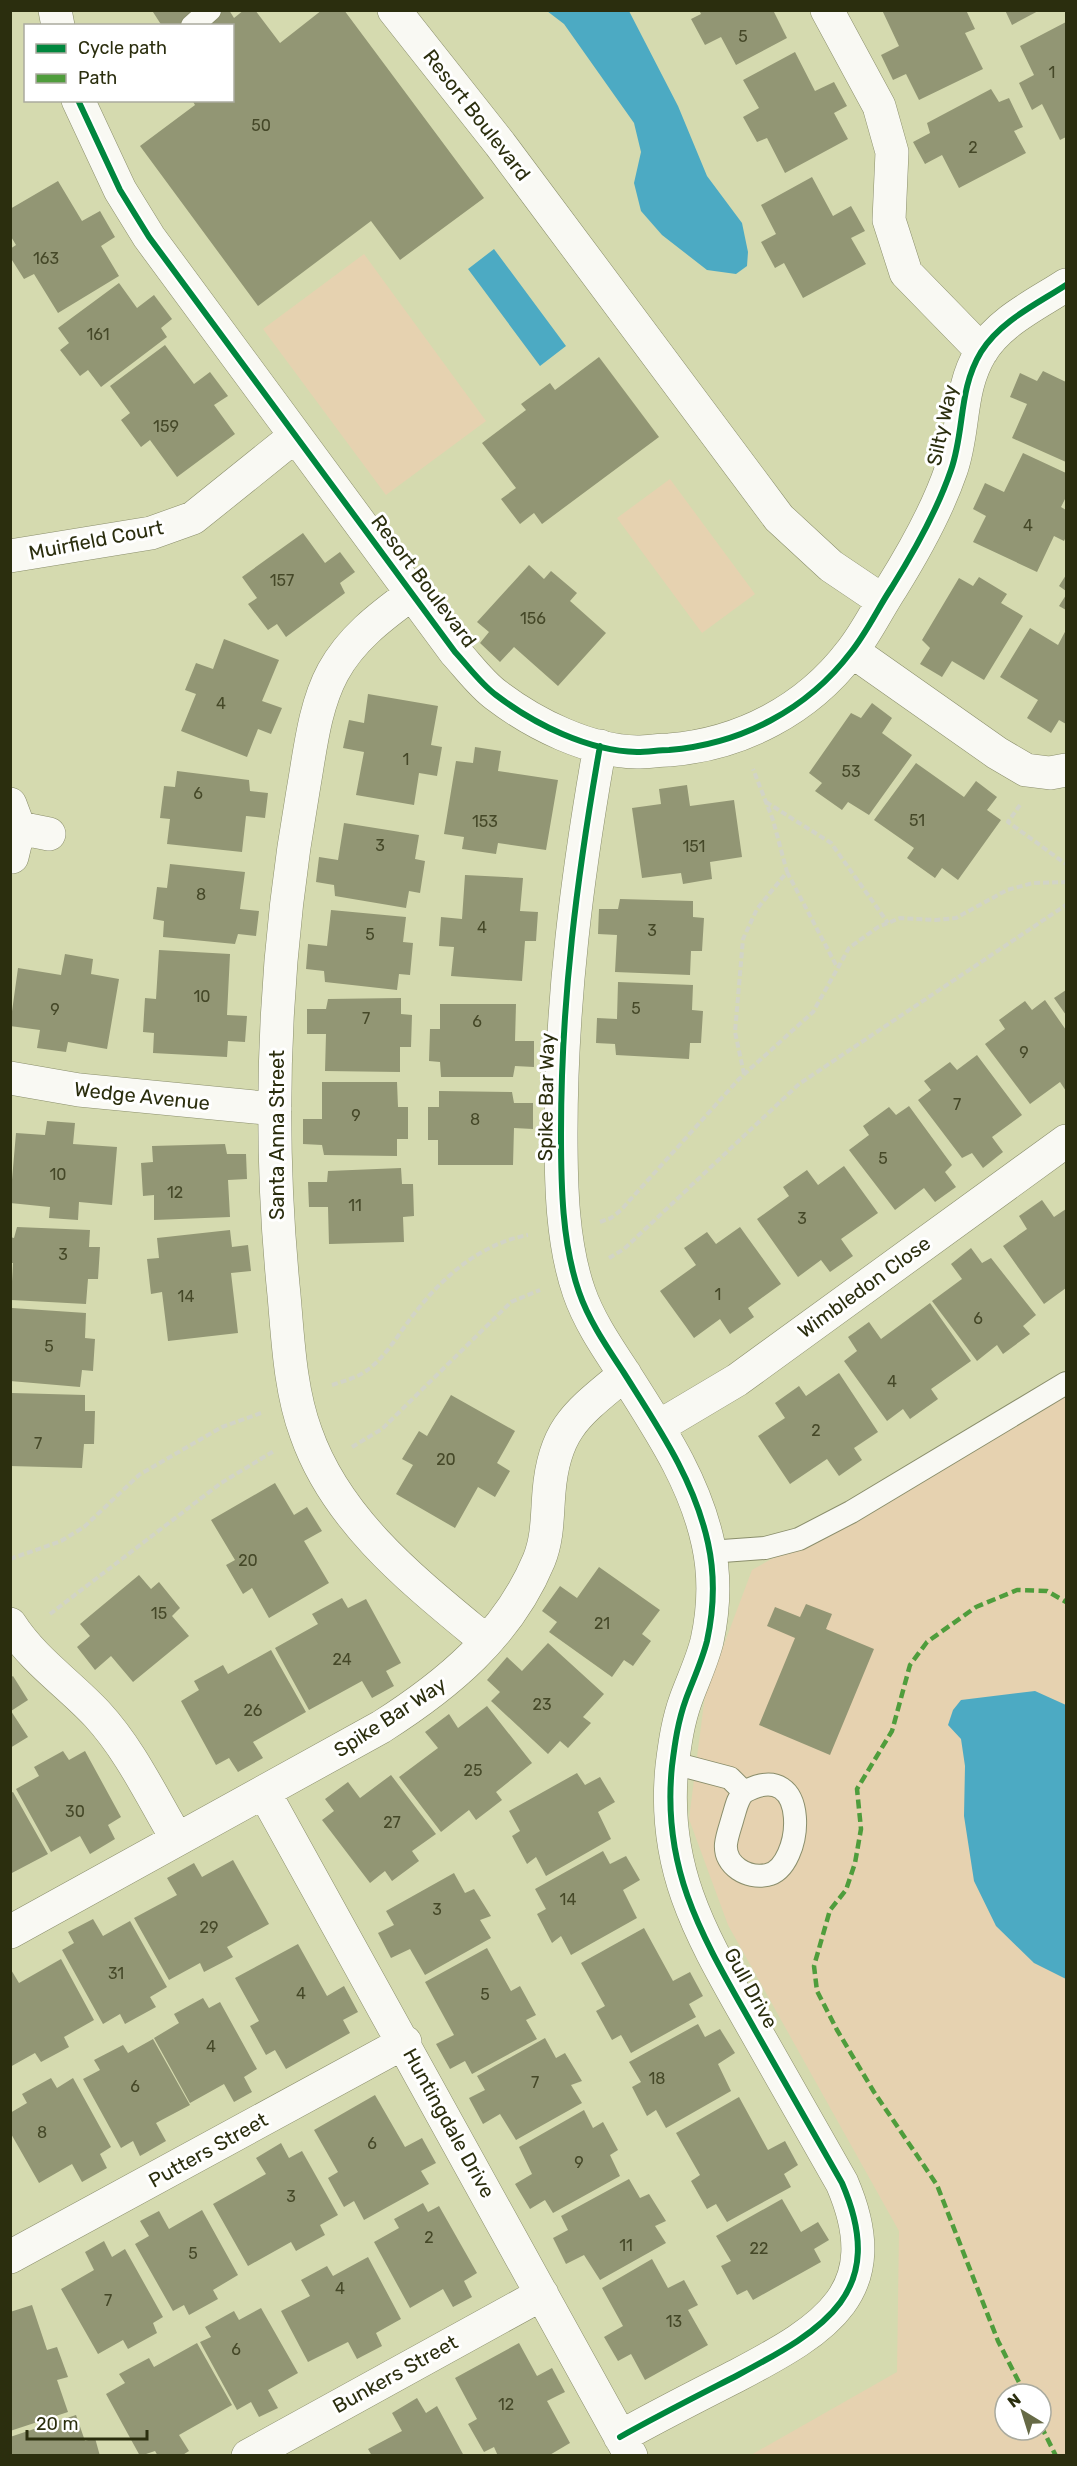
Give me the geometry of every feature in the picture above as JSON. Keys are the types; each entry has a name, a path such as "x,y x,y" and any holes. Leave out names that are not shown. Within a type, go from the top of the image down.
{"street":[{"name":"Resort Boulevard","path":"79,102 120,190 143,228 411,595 455,652 494,694 553,728 600,746 637,752 666,750 728,740 772,721 802,702 828,681 852,651 883,601 831,566 780,518 500,144 394,10"},
{"path":"827,10 879,106 892,152 889,220 906,273 982,351"},
{"name":"Silty Way","path":"883,601 922,538 952,469 968,379 982,351 999,331 1023,312 1066,285"},
{"name":"Muirfield Court","path":"10,556 151,533 193,518 295,436"},
{"name":"Santa Anna Street","path":"411,595 376,620 350,646 332,674 319,712 294,841 277,1026 276,1215 284,1301 297,1399 314,1451 360,1525 388,1556 433,1598 486,1641"},
{"path":"852,651 997,753 1026,770 1054,771"},
{"name":"Spike Bar Way","path":"600,746 570,931 561,1054 564,1209 579,1292 598,1333 658,1427"},
{"name":"Wedge Avenue","path":"10,1078 90,1091 275,1109"},
{"name":"Wimbledon Close","path":"658,1427 736,1380 1066,1141"},
{"name":"Spike Bar Way","path":"10,1932 381,1727 429,1697 464,1668 517,1602 539,1559 547,1528 552,1460 565,1429 582,1410 625,1374"},
{"name":"Gull Drive","path":"625,2446 803,2338 833,2314 849,2289 856,2263 858,2233 853,2208 842,2182 722,1971 684,1893 675,1860 672,1831 676,1731 706,1645 712,1616 713,1584 700,1509 690,1482 658,1427"},
{"path":"15,1630 39,1660 99,1716 125,1751 177,1839"},
{"name":"Huntingdale Drive","path":"264,1791 405,2042 625,2446"},
{"name":"Putters Street","path":"10,2257 405,2042"},
{"name":"Bunkers Street","path":"248,2456 542,2294"}],"lane":[{"path":"194,24 210,10"},
{"path":"709,1552 765,1548 799,1539 851,1512 1066,1383"},
{"path":"673,1763 730,1778 744,1792"}],"path":[{"path":"741,734 766,801 787,872 837,967"},
{"path":"1054,771 1008,822 1066,864"},
{"path":"766,801 831,843 888,923"},
{"path":"744,1074 735,1032 743,939 757,909 787,872"},
{"path":"15,1630 221,1483 270,1453 314,1451 382,1429 512,1302 575,1276 624,1249 799,1084 1066,905"}],"shaded area":[{"path":"364,254 486,421 386,495 263,329"},
{"path":"670,479 755,594 702,633 617,518"},
{"path":"1066,1392 1066,2455 751,2455 897,2372 899,2231 728,1925 689,1819 705,1695 752,1570"}],"water":[{"path":"547,11 629,11 678,106 707,176 742,223 748,252 747,266 736,274 707,270 662,235 641,211 634,183 641,152 634,123 564,24"},
{"path":"494,249 566,346 540,366 468,269"},
{"path":"1035,1691 1066,1705 1066,1979 1034,1963 996,1926 974,1881 964,1816 965,1766 961,1739 948,1725 953,1710 961,1700"}],"building":[{"path":"155,10 229,10 234,18 244,10 255,10 280,43 322,10 344,10 484,198 400,260 371,221 258,306 140,146 195,105 193,102 234,102 234,24 161,24 153,12"},
{"path":"699,10 773,10 787,38 736,65 721,37 705,45 691,19 701,14"},
{"path":"882,10 966,10 975,29 965,33 983,69 919,100 906,74 893,80 881,55 899,46"},
{"path":"1005,10 1040,10 1012,25"},
{"path":"1066,22 1066,137 1060,140 1042,104 1032,110 1019,83 1034,75 1020,46"},
{"path":"795,52 815,91 834,82 847,106 834,113 848,139 785,173 767,138 757,142 743,117 759,108 743,80"},
{"path":"991,89 999,102 1009,98 1023,127 1014,131 1026,153 959,188 942,155 925,164 913,142 930,133 927,123"},
{"path":"812,177 833,216 851,206 865,231 851,238 866,264 803,298 784,263 775,268 761,242 776,234 761,205"},
{"path":"58,181 82,221 100,211 115,237 101,246 119,276 58,313 34,274 24,279 10,257 10,249 16,245 10,235 10,209"},
{"path":"119,283 137,308 154,295 172,319 161,328 167,337 101,387 88,370 80,376 60,350 69,343 58,328"},
{"path":"165,345 194,384 210,372 228,396 214,405 235,434 177,477 150,440 141,447 121,420 130,413 110,386"},
{"path":"599,357 659,437 542,524 534,513 520,524 501,499 516,488 482,443 526,410 521,404 550,383 555,390"},
{"path":"1043,371 1066,382 1066,462 1012,438 1027,404 1010,397 1020,373 1037,381"},
{"path":"1023,453 1066,473 1066,497 1061,507 1066,510 1066,537 1064,541 1054,536 1037,572 973,542 986,516 973,509 985,483 1004,492"},
{"path":"303,533 325,563 340,552 355,572 340,583 345,593 286,637 277,624 268,630 248,604 257,598 242,577"},
{"path":"529,565 544,579 551,571 577,593 570,601 606,633 558,686 514,647 500,662 480,643 489,632 477,622"},
{"path":"1066,575 1066,591 1059,586"},
{"path":"979,577 1007,594 1001,603 1023,616 984,680 952,661 942,677 920,664 930,648 922,640 959,578 973,586"},
{"path":"1066,595 1066,610 1059,606"},
{"path":"1030,628 1058,645 1066,630 1066,724 1059,720 1051,733 1027,718 1038,700 1000,677"},
{"path":"224,639 279,660 262,701 282,708 271,734 258,729 247,757 181,731 196,694 185,690 196,663 213,669"},
{"path":"368,694 438,706 431,745 442,747 437,776 419,773 414,805 356,795 364,752 343,748 349,720 364,723"},
{"path":"872,703 892,718 882,733 912,755 869,815 848,802 842,810 815,791 822,783 809,773 851,713 861,718"},
{"path":"475,747 501,751 498,771 558,780 546,850 498,843 496,854 462,849 464,837 444,834 456,761 473,763"},
{"path":"916,763 964,797 976,781 997,797 987,810 1001,820 958,880 942,868 935,878 907,858 914,848 874,820"},
{"path":"177,771 249,780 250,791 268,793 265,818 246,816 242,852 167,844 170,819 160,818 164,786 175,787"},
{"path":"687,785 690,806 734,800 742,857 710,862 712,879 683,884 681,873 642,878 632,808 661,804 659,789"},
{"path":"344,823 419,835 415,859 425,861 420,893 409,891 406,908 335,896 334,885 316,882 319,857 338,860"},
{"path":"170,864 245,872 240,909 259,911 256,936 238,934 235,944 163,937 164,921 153,919 157,887 167,888"},
{"path":"465,875 523,878 520,911 538,912 536,941 525,941 522,981 451,976 454,947 439,946 441,917 462,919"},
{"path":"620,899 693,901 693,917 704,918 702,951 691,951 690,975 615,972 617,935 598,934 599,909 618,909"},
{"path":"331,910 406,917 403,942 413,943 410,975 399,974 397,990 325,982 324,971 306,969 308,944 327,946"},
{"path":"159,950 230,954 227,1015 247,1016 245,1042 228,1041 227,1057 153,1053 154,1033 143,1032 145,998 156,999"},
{"path":"65,954 93,959 91,974 119,979 107,1049 68,1042 66,1052 37,1048 40,1030 10,1026 18,968 61,975"},
{"path":"618,982 693,985 692,1010 703,1011 701,1043 690,1043 689,1059 616,1055 615,1044 596,1043 597,1018 617,1019"},
{"path":"1066,990 1066,1015 1054,998"},
{"path":"401,998 401,1014 412,1015 411,1047 400,1047 400,1072 325,1071 326,1034 307,1034 307,1009 326,1009 328,999"},
{"path":"1045,1000 1066,1030 1066,1091 1060,1082 1030,1104 985,1044 1005,1029 999,1020 1025,1001 1032,1010"},
{"path":"440,1004 516,1004 515,1041 534,1041 534,1067 515,1066 513,1077 441,1077 440,1062 429,1061 430,1029 440,1029"},
{"path":"977,1055 1022,1115 992,1137 1003,1152 983,1168 972,1153 962,1158 918,1100 931,1090 924,1081 950,1062 957,1070"},
{"path":"322,1082 397,1082 398,1107 408,1107 408,1139 397,1139 397,1156 324,1155 322,1145 303,1144 303,1119 322,1119"},
{"path":"439,1091 512,1092 514,1103 533,1103 533,1129 514,1128 513,1165 438,1165 438,1140 428,1140 428,1107 439,1107"},
{"path":"909,1106 952,1165 945,1172 956,1187 935,1202 924,1188 895,1210 849,1150 869,1135 863,1126 889,1107 896,1115"},
{"path":"47,1121 75,1123 73,1144 117,1147 112,1205 79,1202 78,1220 49,1218 50,1207 10,1203 16,1133 45,1135"},
{"path":"225,1144 227,1154 246,1154 247,1179 228,1180 230,1217 154,1220 154,1195 143,1196 141,1163 153,1162 152,1146"},
{"path":"844,1166 878,1213 841,1239 853,1256 830,1272 821,1260 798,1277 757,1219 789,1196 783,1187 807,1170 818,1185"},
{"path":"401,1168 402,1184 413,1184 414,1216 403,1217 404,1242 329,1244 328,1207 309,1207 308,1182 327,1182 328,1171"},
{"path":"1042,1200 1054,1217 1066,1209 1066,1288 1044,1304 1003,1246 1027,1229 1019,1216"},
{"path":"17,1227 90,1230 89,1247 100,1247 98,1279 88,1279 86,1304 11,1300 13,1263 10,1263 10,1237 14,1238"},
{"path":"740,1227 781,1284 748,1308 754,1317 730,1334 720,1319 694,1338 660,1291 696,1265 684,1248 707,1232 716,1244"},
{"path":"230,1230 232,1247 248,1245 251,1271 231,1273 238,1333 168,1341 162,1292 151,1294 147,1259 159,1258 157,1238"},
{"path":"971,1248 982,1263 991,1258 1036,1315 1023,1326 1030,1334 1003,1354 997,1345 977,1361 932,1301 962,1279 951,1264"},
{"path":"930,1303 971,1361 931,1389 938,1399 910,1419 903,1409 887,1421 844,1361 857,1351 848,1337 869,1322 881,1339"},
{"path":"12,1308 86,1313 85,1338 95,1339 93,1371 82,1370 80,1387 10,1381"},
{"path":"839,1373 878,1432 854,1448 862,1460 839,1476 827,1459 790,1484 758,1436 785,1418 775,1403 799,1386 806,1396"},
{"path":"12,1393 85,1395 85,1411 95,1411 94,1444 84,1444 82,1468 10,1466"},
{"path":"451,1395 515,1431 497,1463 510,1471 495,1497 478,1487 455,1528 396,1494 413,1465 402,1459 419,1431 427,1436"},
{"path":"275,1483 294,1515 307,1507 322,1531 304,1541 329,1583 269,1618 252,1588 243,1594 226,1565 235,1560 211,1520"},
{"path":"599,1567 660,1610 642,1634 651,1641 633,1666 624,1660 612,1677 549,1632 557,1622 542,1611 560,1586 577,1598"},
{"path":"139,1575 151,1589 159,1582 180,1608 172,1616 189,1636 133,1682 111,1656 95,1670 77,1647 90,1636 80,1624"},
{"path":"342,1598 348,1608 366,1599 401,1663 386,1671 394,1686 372,1698 362,1681 309,1710 275,1648 318,1624 312,1614"},
{"path":"806,1604 832,1614 826,1629 874,1649 830,1755 759,1725 795,1638 767,1626 775,1607 800,1617"},
{"path":"548,1643 604,1694 583,1717 591,1723 568,1748 560,1741 548,1754 491,1701 500,1692 487,1680 507,1657 522,1671"},
{"path":"271,1650 306,1712 253,1742 263,1758 238,1772 229,1758 216,1765 181,1701 199,1690 194,1681 223,1665 228,1674"},
{"path":"13,1676 28,1700 11,1711 28,1737 10,1748 10,1678"},
{"path":"487,1706 532,1763 496,1792 502,1800 476,1820 469,1810 441,1832 399,1777 438,1748 425,1732 449,1714 458,1728"},
{"path":"63,1751 69,1760 85,1751 121,1817 108,1825 115,1839 90,1854 80,1836 51,1852 16,1789 39,1776 34,1767"},
{"path":"577,1773 585,1785 600,1777 615,1802 598,1812 611,1839 546,1876 536,1857 527,1864 512,1836 520,1831 509,1811"},
{"path":"391,1775 436,1834 412,1851 419,1861 392,1881 385,1871 370,1883 322,1820 334,1811 325,1799 348,1782 360,1798"},
{"path":"13,1792 48,1854 10,1874 10,1793"},
{"path":"603,1851 610,1864 626,1856 640,1880 623,1890 637,1918 571,1955 561,1936 552,1943 537,1914 546,1909 535,1889"},
{"path":"233,1860 269,1924 227,1947 233,1957 204,1972 200,1963 169,1980 134,1918 177,1895 167,1878 194,1863 202,1877"},
{"path":"454,1873 465,1893 474,1889 491,1916 480,1920 491,1938 425,1975 410,1949 391,1958 378,1933 394,1925 386,1911"},
{"path":"93,1919 103,1936 130,1921 167,1987 150,1997 156,2007 125,2024 120,2014 103,2024 62,1950 74,1943 68,1932"},
{"path":"644,1928 673,1981 690,1972 703,1996 689,2004 696,2017 631,2053 621,2035 612,2040 596,2011 605,2006 581,1963"},
{"path":"298,1944 327,1996 344,1986 358,2012 343,2020 350,2033 286,2069 275,2050 266,2055 250,2026 259,2021 235,1978"},
{"path":"487,1948 511,1991 520,1986 536,2015 526,2020 537,2039 472,2074 465,2061 450,2069 436,2044 454,2035 425,1982"},
{"path":"61,1959 94,2020 64,2037 69,2047 41,2062 35,2053 10,2067 10,1968 19,1983"},
{"path":"203,1998 209,2008 220,2002 257,2069 244,2077 252,2092 234,2102 224,2084 190,2103 154,2038 179,2023 174,2014"},
{"path":"698,2024 705,2037 720,2029 735,2053 718,2064 731,2091 666,2128 656,2110 647,2116 632,2087 641,2082 629,2062"},
{"path":"545,2038 556,2058 565,2053 582,2081 571,2085 582,2103 516,2140 500,2114 483,2124 469,2098 485,2090 477,2076"},
{"path":"153,2039 190,2105 156,2123 166,2141 140,2156 133,2141 121,2148 83,2079 100,2070 94,2060 123,2045 128,2053"},
{"path":"51,2078 57,2088 73,2078 111,2147 100,2154 107,2168 82,2182 72,2164 39,2183 10,2132 10,2113 27,2103 22,2094"},
{"path":"375,2095 405,2147 422,2138 436,2163 421,2171 429,2184 364,2220 354,2201 344,2207 328,2178 338,2172 314,2130"},
{"path":"739,2097 768,2150 785,2141 798,2165 784,2174 791,2187 727,2222 716,2204 707,2209 691,2181 700,2175 676,2133"},
{"path":"584,2110 593,2128 603,2122 618,2150 610,2155 620,2176 553,2213 545,2200 530,2209 515,2184 532,2174 519,2147"},
{"path":"281,2143 289,2158 302,2151 338,2215 320,2225 325,2235 296,2251 291,2242 248,2266 213,2204 266,2174 256,2158"},
{"path":"629,2179 640,2198 649,2194 666,2221 655,2226 666,2243 600,2280 584,2255 566,2264 553,2238 568,2230 561,2216"},
{"path":"782,2199 801,2232 818,2222 829,2240 814,2249 821,2262 753,2300 747,2290 737,2295 721,2266 731,2261 716,2236"},
{"path":"423,2203 428,2212 439,2206 477,2273 464,2281 472,2297 453,2307 443,2289 410,2308 374,2242 399,2228 394,2219"},
{"path":"202,2210 238,2275 213,2290 218,2299 189,2315 184,2305 173,2311 135,2244 149,2236 140,2221 159,2211 169,2229"},
{"path":"104,2241 112,2257 125,2249 163,2317 153,2323 157,2333 128,2349 123,2340 98,2354 61,2289 94,2270 85,2252"},
{"path":"368,2257 401,2319 376,2333 382,2346 357,2359 348,2342 308,2362 281,2311 310,2296 301,2280 327,2266 333,2276"},
{"path":"652,2259 668,2288 684,2280 698,2305 688,2310 708,2345 645,2380 631,2354 618,2361 604,2337 623,2326 602,2288"},
{"path":"32,2305 47,2350 57,2347 68,2377 57,2380 68,2412 10,2431 10,2312"},
{"path":"261,2308 298,2373 268,2390 278,2408 259,2417 251,2402 237,2410 200,2342 211,2337 205,2327 234,2311 239,2320"},
{"path":"197,2343 232,2405 179,2435 189,2451 181,2456 158,2456 155,2451 140,2456 106,2394 125,2383 119,2374 149,2358 154,2367"},
{"path":"519,2343 537,2376 552,2368 565,2392 547,2401 570,2443 548,2456 498,2456 494,2447 484,2452 468,2424 477,2419 455,2378"},
{"path":"417,2398 426,2413 437,2406 464,2456 372,2456 368,2449 402,2431 392,2413"},
{"path":"76,2415 85,2441 95,2438 100,2456 11,2456 10,2437"}],"marked path":[{"path":"1019,2382 998,2341 937,2185 874,2092 837,2030 817,1991 814,1966 830,1910 846,1890 855,1863 861,1829 857,1789 892,1731 910,1665 927,1642 976,1607 1017,1590 1047,1591 1066,1602"},
{"path":"1049,2442 1056,2456"}],"cycle path":[{"path":"79,102 120,190 149,237 455,652 490,691 511,706 544,726 600,747 641,752 669,750 722,740 747,732 793,707 834,673 867,628 917,545 939,500 955,455 965,395 981,352 998,331 1009,322 1066,285"},
{"path":"600,746 584,843 572,939 564,1035 561,1173 569,1254 579,1292 593,1324 674,1454 694,1497 708,1543 713,1592 709,1629 703,1656 681,1715 672,1766 670,1804 673,1840 680,1873 691,1905 719,1966 842,2183 855,2221 858,2253 853,2280 840,2303 822,2323 769,2358 620,2437"}]}
